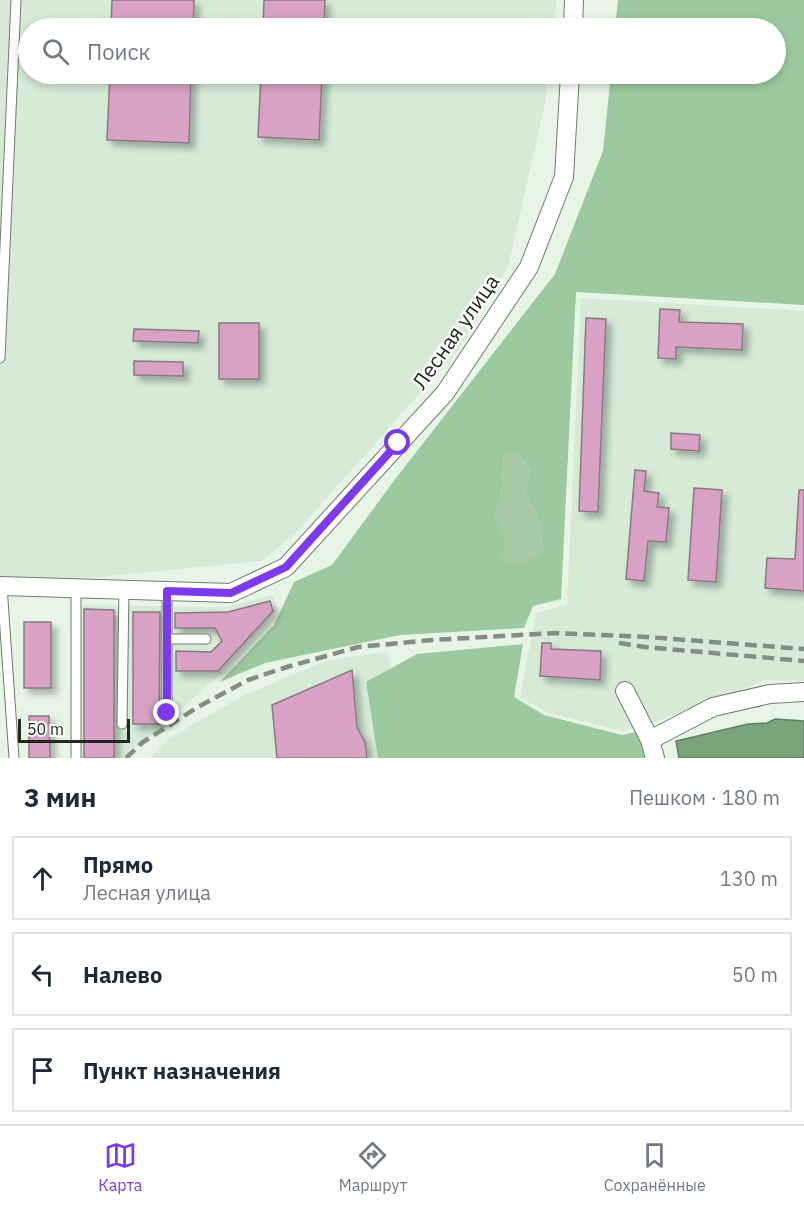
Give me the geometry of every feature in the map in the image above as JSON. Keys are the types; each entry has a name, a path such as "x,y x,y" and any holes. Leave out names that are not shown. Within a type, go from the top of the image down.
{"street":[{"path":"573,18 574,0"},
{"name":"Лесная улица","path":"1,586 231,593 286,567 445,393 529,267 564,177 569,84"},
{"path":"626,691 653,749 713,707 770,694 804,692"}],"lane":[{"path":"0,357 16,0"},
{"path":"1,586 14,758"},
{"path":"76,588 76,758"},
{"path":"122,724 124,589"},
{"path":"167,591 167,713"},
{"path":"167,639 207,639"}],"shaded area":[{"path":"0,0 557,0 554,18 18,18 18,84 547,84 545,104 508,267 456,353 297,531 262,561 69,580 0,577"},
{"path":"618,0 804,0 804,305 576,292 561,599 533,606 524,628 400,635 265,663 220,682 274,625 294,582 332,565 396,478 555,274 603,151 610,84 786,84 786,18 616,18","holes":["504,453 518,453 530,470 525,491 540,521 543,551 522,565 500,559 506,544 493,515 501,501"]},
{"path":"581,298 804,311 804,681 765,680 660,720 623,731 549,713 520,698 536,613 567,605"},
{"path":"504,453 518,453 530,470 525,491 540,521 543,551 522,566 500,559 493,515 501,501"},
{"path":"273,595 277,610 217,677 161,727 122,758 72,758 71,605 225,607"},
{"path":"523,644 514,697 544,715 622,735 640,731 649,758 378,758 366,682 417,654"},
{"path":"387,652 417,758 150,758 167,740 242,696 328,660"},
{"path":"775,719 804,721 804,758 679,758 676,741 748,724 767,723"}],"building":[{"path":"112,0 194,0 193,18 111,18"},
{"path":"264,0 325,0 324,18 263,18"},
{"path":"110,84 191,84 189,143 107,140"},
{"path":"261,84 322,84 319,140 258,137"},
{"path":"660,309 680,310 679,322 743,324 742,350 676,347 676,359 658,358"},
{"path":"586,318 606,319 598,512 579,511"},
{"path":"219,323 259,323 259,379 219,379"},
{"path":"134,329 199,331 198,343 133,341"},
{"path":"134,361 183,362 183,376 134,375"},
{"path":"671,433 700,435 699,451 671,449"},
{"path":"635,470 646,471 644,491 659,493 657,507 669,508 666,542 648,541 644,581 626,579"},
{"path":"694,488 722,490 716,582 688,580"},
{"path":"799,490 804,490 804,591 765,588 767,558 795,559"},
{"path":"270,601 273,611 218,671 176,671 176,651 211,652 222,641 215,628 175,628 175,613 228,612"},
{"path":"84,609 114,610 114,758 84,758"},
{"path":"133,612 160,612 159,724 133,724"},
{"path":"24,622 51,622 51,688 24,688"},
{"path":"542,643 551,643 551,649 601,651 600,680 540,676"},
{"path":"352,670 357,727 365,742 367,758 277,758 272,705"},
{"path":"29,716 49,716 50,758 29,758"}],"railway":[{"path":"126,758 143,742 198,707 248,680 358,647 556,633 647,637 804,649"},
{"path":"619,643 804,661"}],"route":[{"path":"167,713 167,591 231,593 286,567 398,443"}]}
